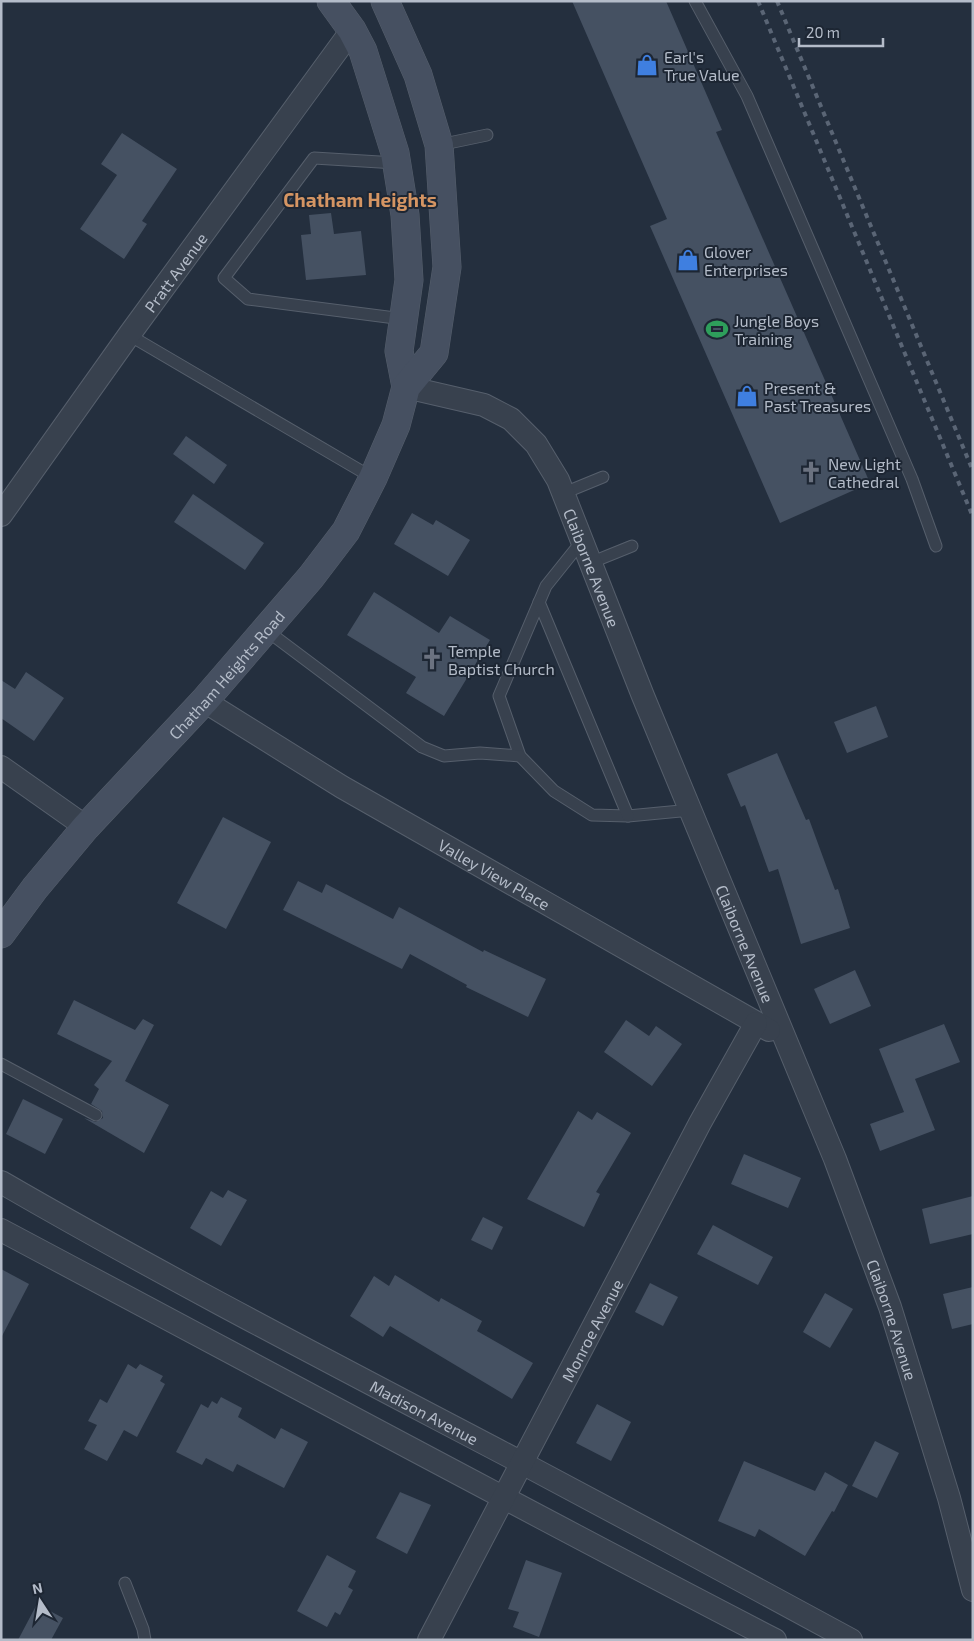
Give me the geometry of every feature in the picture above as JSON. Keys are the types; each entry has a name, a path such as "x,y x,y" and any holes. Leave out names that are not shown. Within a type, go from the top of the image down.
{"main road":[{"name":"Chatham Heights Road","path":"331,1 352,30 371,74 396,163 405,215 409,280 399,351 406,388"},
{"name":"Chatham Heights Road","path":"1,934 34,888 86,827 204,702 266,630 346,531 373,478 396,425 406,388 434,353 447,267 439,145 418,75 385,1"}],"street":[{"name":"Pratt Avenue","path":"1,515 129,335 352,30"},
{"name":"Claiborne Avenue","path":"406,388 484,406 512,419 527,433 545,456 564,493 590,563 835,1159 890,1308 949,1498 973,1590"},
{"name":"Valley View Place","path":"204,702 342,787 787,1040"},
{"path":"1,767 86,827"},
{"name":"Monroe Avenue","path":"429,1640 756,1023"},
{"name":"Madison Avenue","path":"1,1182 122,1251 316,1356 522,1463 851,1640"},
{"path":"1,1230 201,1335 503,1499 775,1640"}],"lane":[{"path":"695,1 748,96 912,479 936,546"},
{"path":"439,145 487,135"},
{"path":"396,163 314,158 224,278 248,299 403,319"},
{"path":"129,335 373,478"},
{"path":"564,493 603,477"},
{"path":"582,541 546,586 499,696 520,756 554,791 592,815 628,816 691,810"},
{"path":"590,563 632,546"},
{"path":"539,602 628,816"},
{"path":"266,630 422,747 444,756 480,753 520,756"},
{"path":"1,1064 96,1115"},
{"path":"125,1583 143,1629 145,1640"}],"building":[{"path":"572,1 666,1 722,130 716,132 870,483 780,523 650,226 667,219"},
{"path":"122,133 177,169 142,221 147,224 124,259 80,229 117,175 101,164"},
{"path":"331,213 334,234 361,231 366,275 306,280 301,235 311,234 309,215"},
{"path":"186,436 227,465 214,484 173,454"},
{"path":"193,494 264,543 245,570 174,522"},
{"path":"412,513 433,525 436,520 470,540 448,576 394,544"},
{"name":"Temple Baptist Church","path":"374,592 439,633 450,616 490,640 444,716 406,693 416,677 347,635"},
{"path":"26,672 64,698 34,741 1,718 1,680 15,689"},
{"path":"876,706 888,737 847,753 834,722"},
{"path":"777,753 806,820 809,819 835,890 838,889 850,928 801,944 778,869 769,872 745,805 741,807 727,774"},
{"path":"223,817 271,842 226,929 177,903"},
{"path":"298,881 322,893 326,884 393,919 399,907 483,952 484,950 546,979 528,1017 466,987 467,985 410,954 402,969 283,910"},
{"path":"855,970 871,1006 830,1024 814,989"},
{"path":"74,1000 135,1030 143,1019 154,1025 125,1081 169,1105 144,1153 84,1118 96,1122 103,1118 102,1111 91,1104 99,1089 94,1085 112,1061 57,1034"},
{"path":"626,1020 649,1036 656,1026 682,1044 652,1086 604,1052"},
{"path":"944,1024 960,1062 915,1079 935,1130 880,1151 870,1124 904,1112 879,1049"},
{"path":"23,1099 63,1119 45,1154 6,1134"},
{"path":"578,1111 592,1120 597,1112 631,1133 596,1192 600,1194 584,1227 527,1199"},
{"path":"744,1154 801,1178 788,1208 731,1184"},
{"path":"228,1190 247,1200 221,1246 190,1228 211,1191 223,1198"},
{"path":"973,1196 973,1234 930,1244 922,1209"},
{"path":"483,1217 503,1227 492,1250 471,1240"},
{"path":"713,1225 773,1257 758,1285 697,1254"},
{"path":"1,1269 29,1284 1,1338"},
{"path":"395,1275 439,1302 441,1298 482,1321 477,1331 533,1363 512,1399 390,1326 383,1337 350,1316 374,1276 389,1286"},
{"path":"650,1283 678,1297 663,1326 635,1312"},
{"path":"973,1287 973,1324 952,1329 943,1294"},
{"path":"825,1293 853,1309 830,1348 803,1332"},
{"path":"128,1364 136,1369 140,1364 163,1376 160,1381 165,1384 137,1437 124,1430 107,1461 84,1449 97,1425 88,1421 100,1399 107,1403"},
{"path":"221,1397 242,1408 238,1417 275,1439 281,1428 308,1442 284,1488 237,1464 233,1472 206,1458 202,1465 176,1452 201,1404 208,1408 212,1401 217,1404"},
{"path":"597,1404 631,1422 611,1461 576,1443"},
{"path":"875,1441 899,1453 877,1498 852,1486"},
{"path":"744,1461 815,1491 825,1472 848,1485 834,1512 832,1511 805,1556 759,1529 755,1537 718,1521"},
{"path":"400,1492 431,1505 407,1554 376,1538"},
{"path":"327,1555 356,1571 348,1587 353,1590 340,1615 335,1612 327,1627 297,1611"},
{"path":"526,1560 562,1573 539,1637 513,1627 519,1612 508,1609"},
{"path":"37,1604 63,1618 51,1640 18,1640"}],"railway":[{"path":"758,1 973,517"},
{"path":"777,1 973,471"}],"place":[{"name":"Earl's True Value","path":"647,65"},
{"name":"Glover Enterprises","path":"688,260"},
{"name":"Jungle Boys Training","path":"717,329"},
{"name":"Present & Past Treasures","path":"747,396"},
{"name":"New Light Cathedral","path":"811,472"},
{"name":"Temple Baptist Church","path":"432,659"}],"district":[{"name":"Chatham Heights","path":"360,199"}]}
